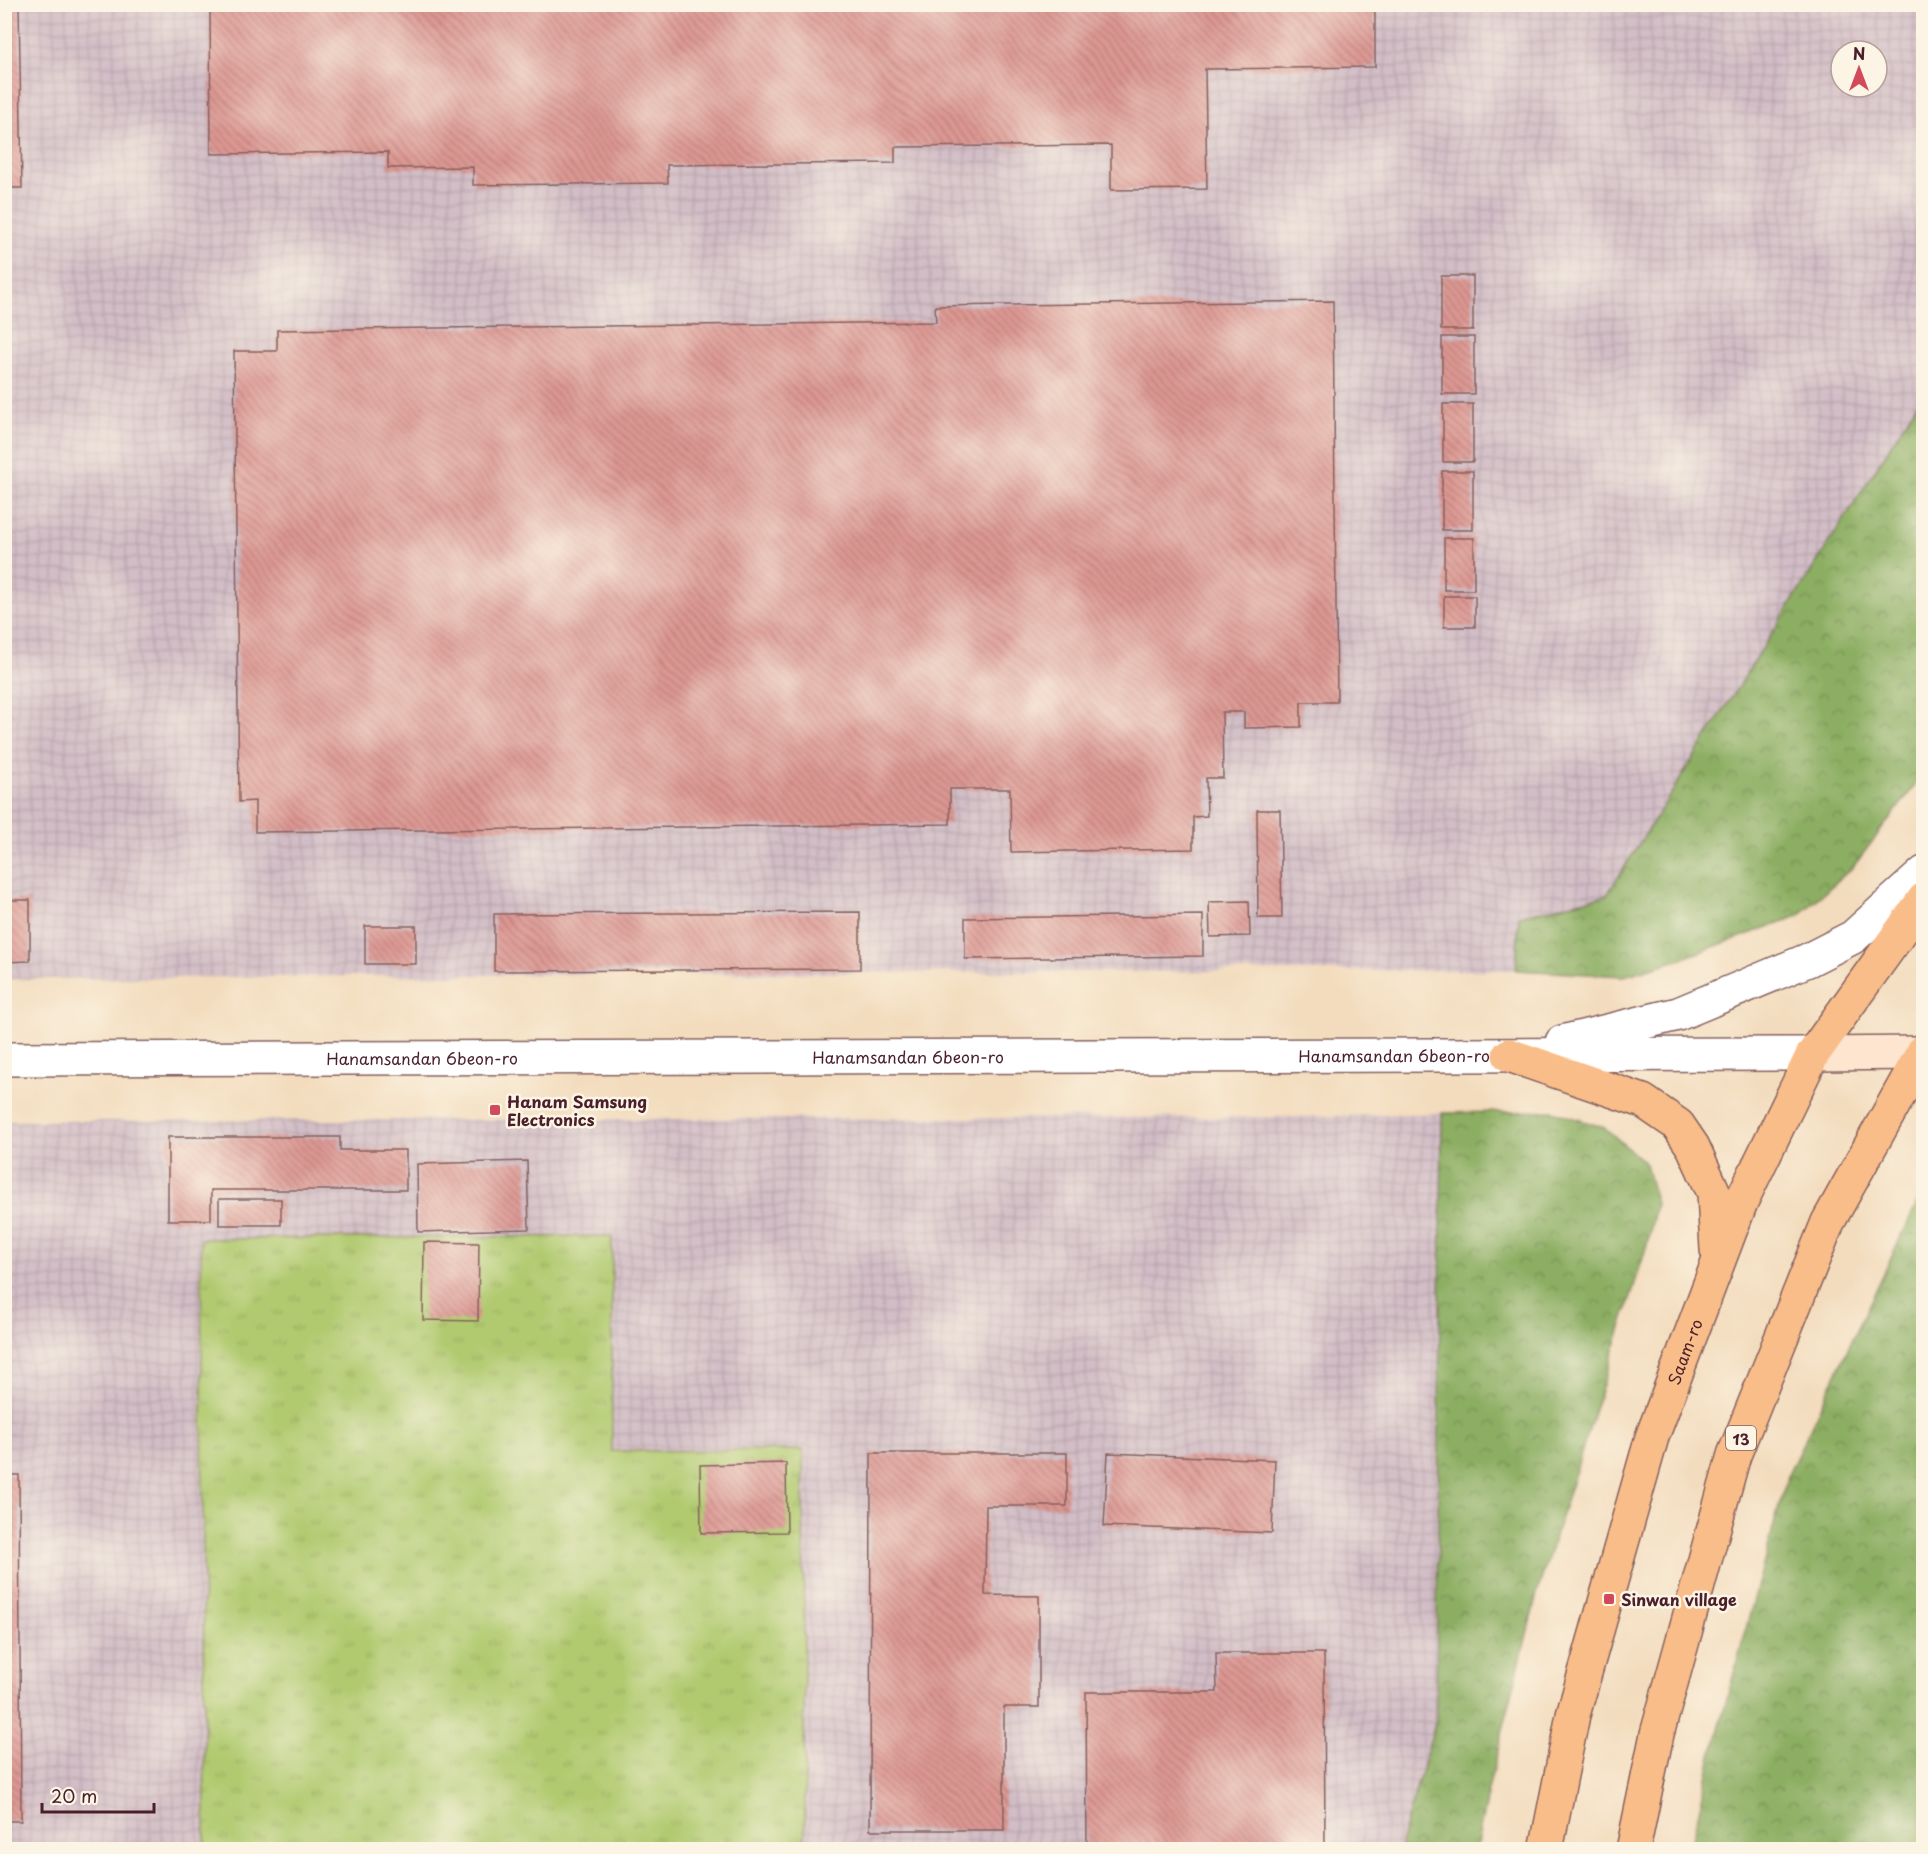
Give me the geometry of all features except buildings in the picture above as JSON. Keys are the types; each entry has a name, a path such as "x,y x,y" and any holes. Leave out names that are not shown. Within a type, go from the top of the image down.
{"main road":[{"name":"Saam-ro","path":"1546,1850 1573,1715 1652,1437 1741,1202 1813,1054 1923,899"},
{"path":"1813,1054 1923,1052"},
{"name":"13","path":"1633,1850 1657,1734 1734,1455 1828,1222 1923,1052"},
{"path":"1509,1055 1643,1101 1678,1125 1693,1147 1714,1193 1717,1263"}],"street":[{"path":"1509,1055 1678,1014 1808,960 1853,937 1923,873"},
{"name":"Hanamsandan 6beon-ro","path":"4,1059 1813,1054"}],"shaded area":[{"path":"4,5 1923,5 1923,394 1607,895 1519,917 1516,970 5,979"},
{"path":"1442,1113 1436,1721 1403,1834 1401,1849 5,1849 4,1121 1293,1117"}],"green space":[{"path":"1923,394 1923,775 1853,867 1798,916 1675,961 1624,976 1516,970 1519,916 1607,895"},
{"path":"1553,1111 1605,1128 1646,1164 1656,1204 1647,1245 1538,1590 1488,1790 1476,1849 1401,1849 1403,1834 1436,1721 1442,1113"},
{"path":"1923,1191 1924,1805 1922,1849 1690,1849 1714,1747 1787,1477"},
{"path":"612,1236 612,1451 803,1450 805,1849 205,1849 201,1239"}],"place":[{"name":"Hanam Samsung Electronics","path":"495,1110"},
{"name":"Sinwan village","path":"1609,1599"}]}
